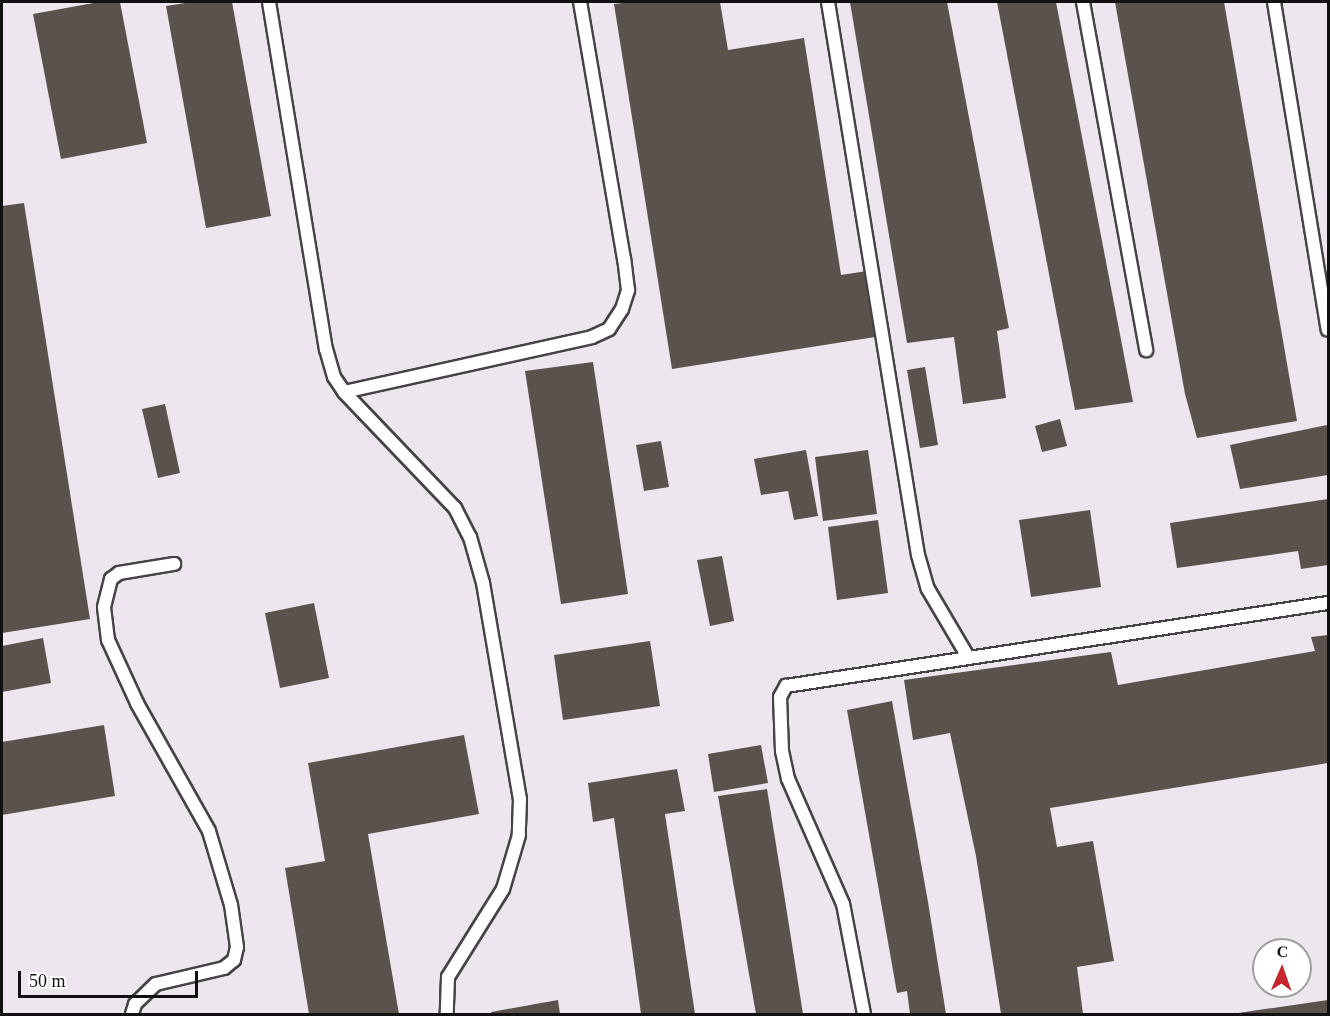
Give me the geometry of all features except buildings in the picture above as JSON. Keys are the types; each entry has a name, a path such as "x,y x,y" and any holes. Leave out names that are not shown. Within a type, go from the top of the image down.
{"lane":[{"path":"269,2 326,349 334,376 344,392 455,508 470,537 483,583 520,799 513,864 490,913 448,977 447,1014"},
{"path":"344,392 592,337 609,328 622,309 628,290 624,259 580,2"},
{"path":"828,2 918,555 928,589 968,657"},
{"path":"1083,2 1146,350"},
{"path":"1274,2 1324,279 1328,330"},
{"path":"132,1014 135,1004 156,984 224,968 234,960 237,947 231,905 209,831 137,703 108,640 105,597 111,579 119,573 174,564"},
{"path":"864,1014 843,904 788,779 782,752 780,697 786,686 795,682 1329,603"}],"shaded area":[{"path":"2,2 1328,2 1328,1014 2,1014"}]}
